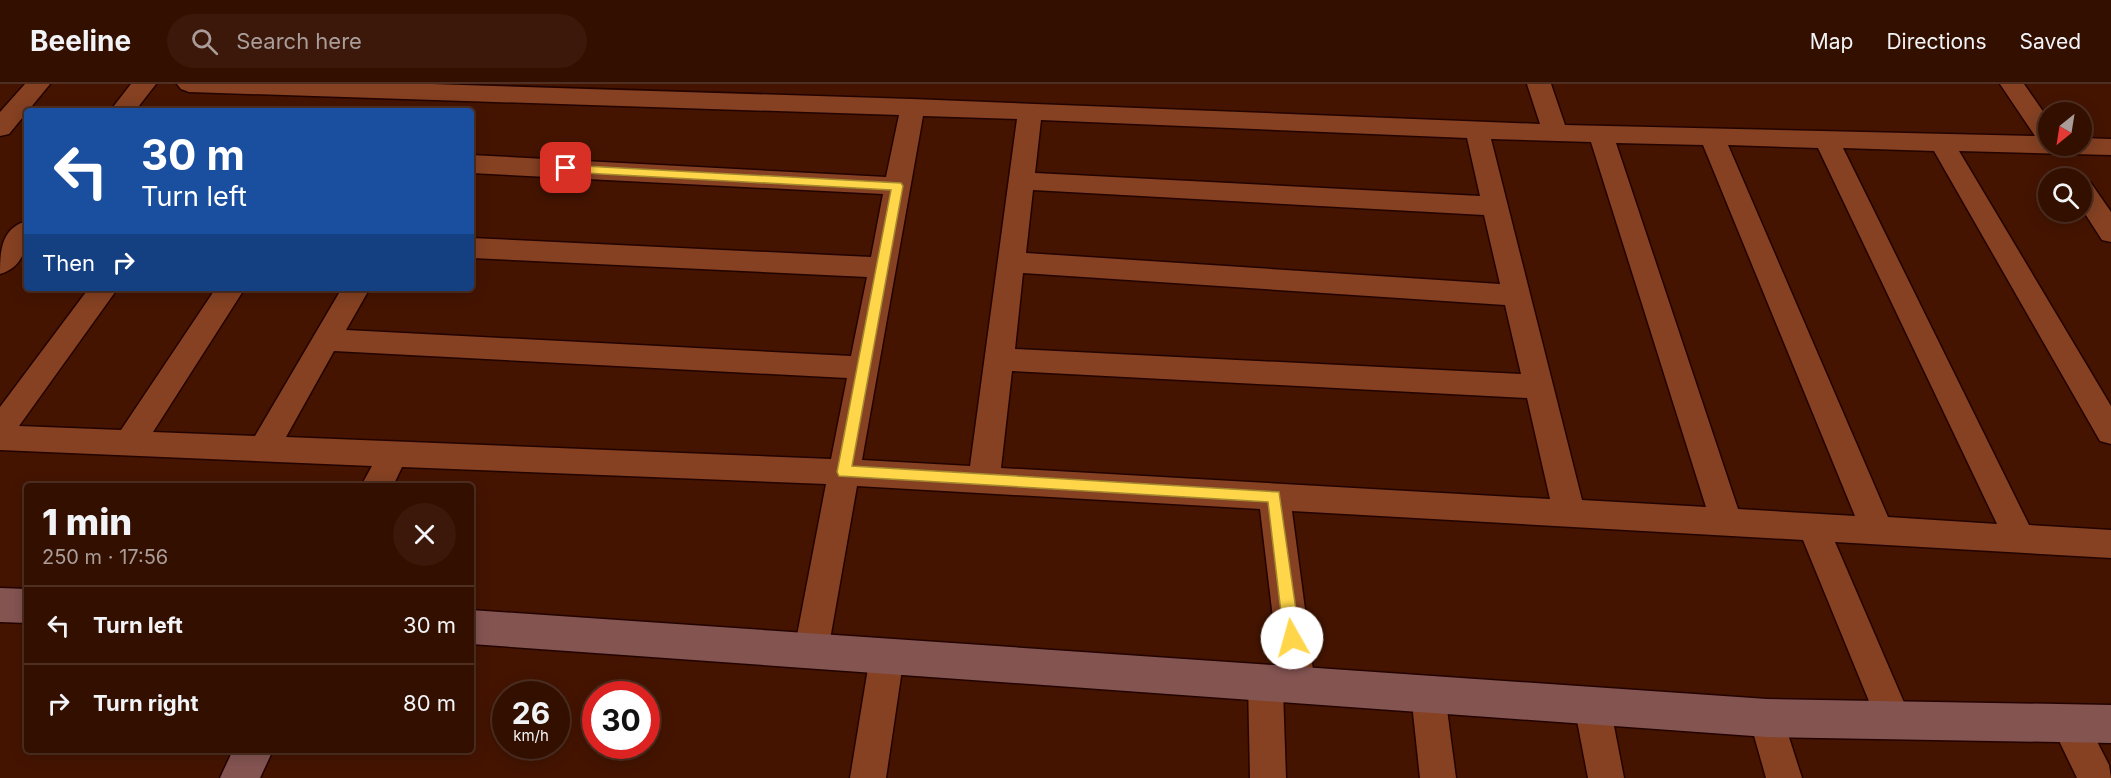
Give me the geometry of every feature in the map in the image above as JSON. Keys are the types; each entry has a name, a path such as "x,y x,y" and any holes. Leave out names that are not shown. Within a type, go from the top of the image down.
{"street":[{"path":"0,128 38,84"},
{"path":"124,108 144,84"},
{"path":"189,84 360,89 402,87 463,102 912,107 1555,134 2038,145"},
{"path":"1539,84 1555,134"},
{"path":"2012,84 2038,123"},
{"path":"235,108 252,86"},
{"path":"348,108 360,89"},
{"path":"811,651 912,107"},
{"path":"984,480 1030,112"},
{"path":"1477,130 1569,513"},
{"path":"1600,134 1726,522"},
{"path":"1712,137 1877,530"},
{"path":"1827,140 2020,539"},
{"path":"1942,143 2111,432"},
{"path":"2092,147 2111,147"},
{"path":"474,164 897,186"},
{"path":"1021,181 1495,206"},
{"path":"2092,204 2111,233"},
{"path":"0,264 24,234"},
{"path":"474,248 882,268"},
{"path":"1011,262 1517,295"},
{"path":"0,430 102,291"},
{"path":"129,444 229,291"},
{"path":"263,449 354,291"},
{"path":"326,340 864,368"},
{"path":"999,359 1539,387"},
{"path":"0,438 844,472 2111,544"},
{"path":"378,483 393,454"},
{"path":"1268,778 1281,684 1274,496"},
{"path":"1813,528 1894,721"},
{"path":"0,605 24,606"},
{"path":"474,627 1767,718 2111,724"},
{"path":"868,778 887,656"},
{"path":"1428,694 1438,778"},
{"path":"1592,705 1606,778"},
{"path":"1767,718 1784,778"},
{"path":"2069,724 2096,778"},
{"path":"240,778 252,753"}],"route":[{"path":"566,168 897,186 844,472 1274,496 1292,638"}]}
